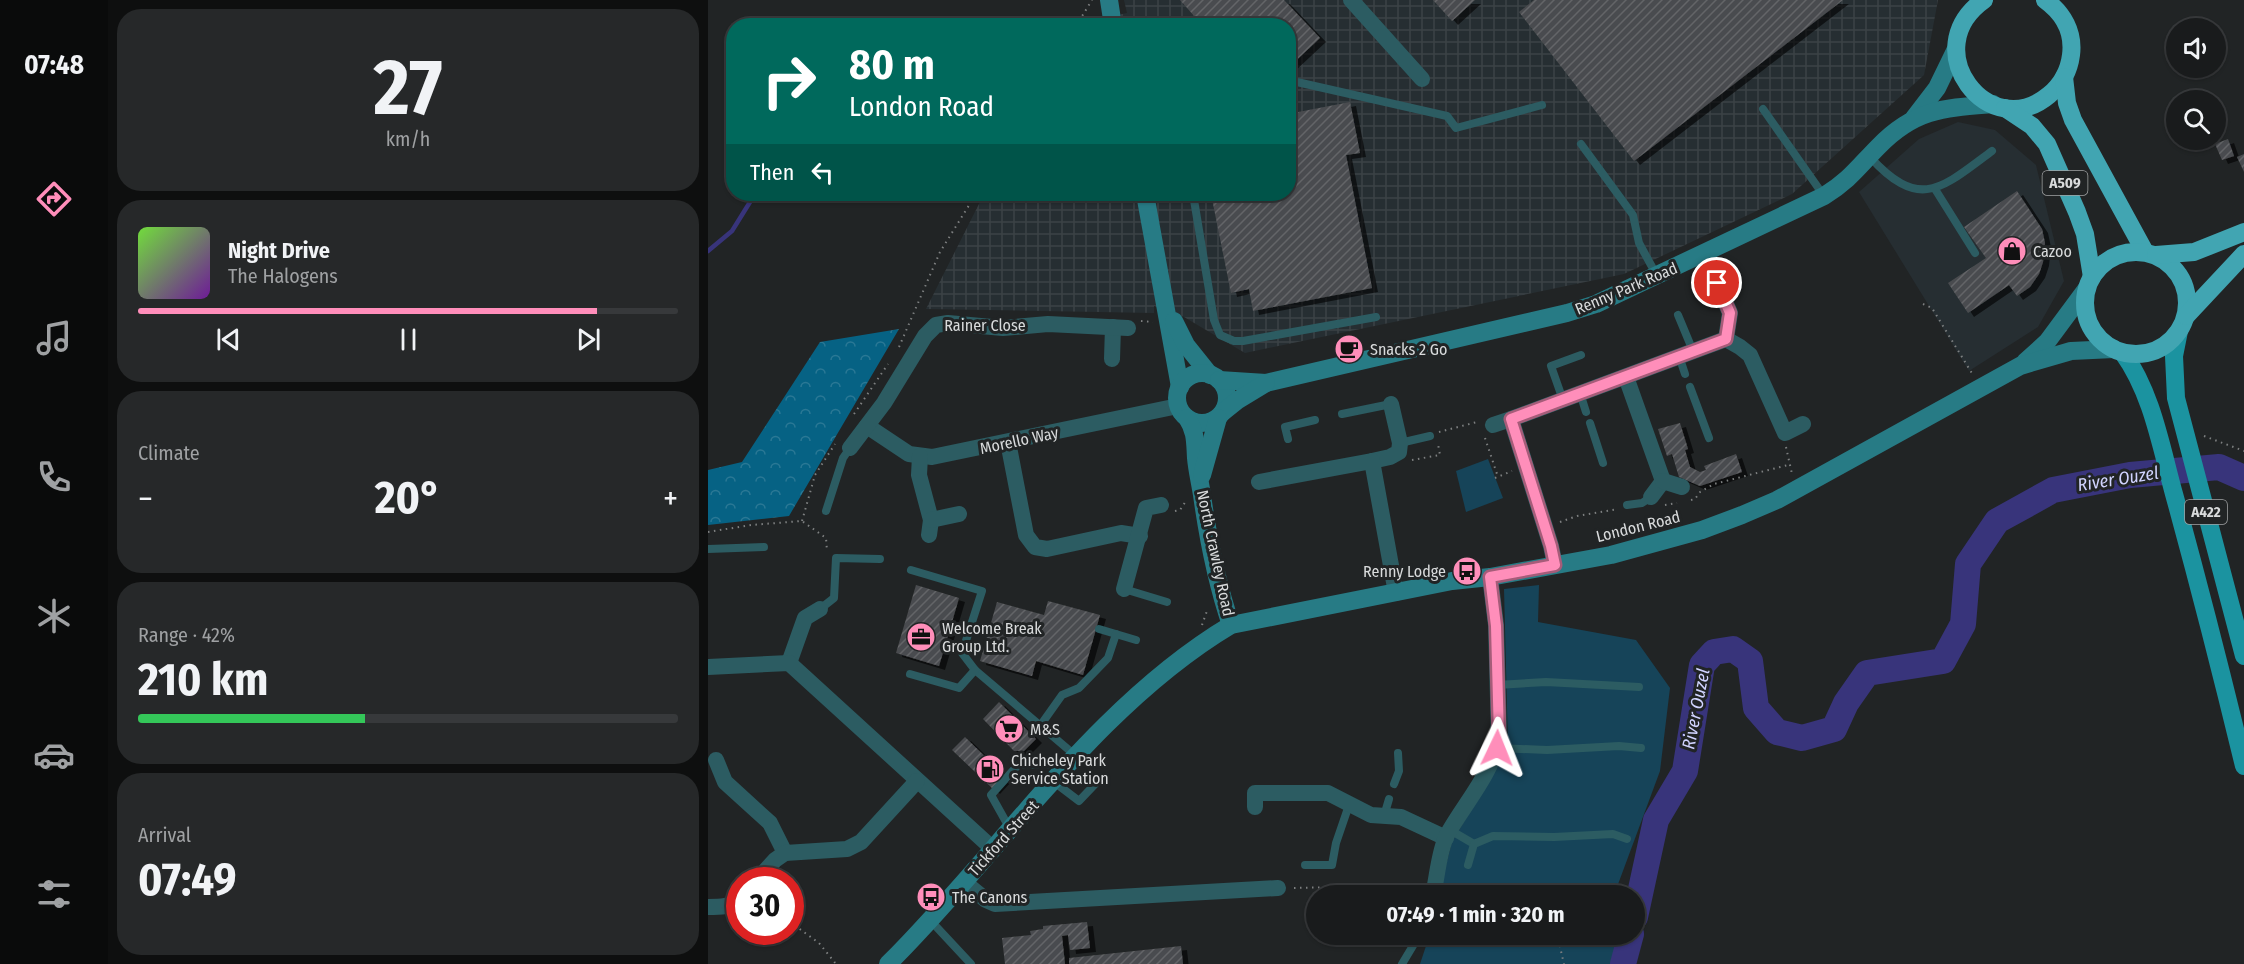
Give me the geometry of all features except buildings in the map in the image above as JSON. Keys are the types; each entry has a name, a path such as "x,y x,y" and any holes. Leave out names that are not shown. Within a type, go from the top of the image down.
{"highway":[{"path":"1984,0 1969,7 1958,32 1955,51 1958,66 1966,83 1979,97 1999,106 2025,107 2035,104 2052,93 2064,77 2071,54 2070,35 2058,12 2044,0"},
{"name":"A509","path":"2064,77 2067,103 2073,120 2150,253"},
{"name":"A509","path":"1999,106 2032,126 2047,144 2085,234 2089,282"},
{"path":"2244,232 2194,252 2131,252 2116,256 2102,264 2089,282 2085,309 2090,325 2099,339 2119,351 2133,354 2154,351 2164,346 2244,254"},
{"path":"2150,253 2170,264 2180,277 2187,300 2182,323"}],"main road":[{"name":"A422","path":"2182,323 2174,356 2174,380 2182,423 2244,656"},
{"name":"A422","path":"2119,351 2140,381 2154,425 2208,616 2244,766"}],"street":[{"path":"1109,0 1112,18"},
{"path":"1351,0 1422,79"},
{"name":"Renny Park Road","path":"1220,415 1238,400 1266,383 1596,304 1824,196 1850,178 1889,136 1912,119 1937,88 1955,51"},
{"name":"Renny Park Road","path":"1912,119 1951,107 1999,106"},
{"path":"1146,201 1165,301 1168,330 1179,372 1183,412 1199,423 1206,423 1220,415 1227,396 1215,378 1185,345 1165,301"},
{"name":"London Road","path":"1232,626 1452,581 1490,577 1646,546 1702,530 1743,515 1797,489 2020,366 2047,342 2089,282"},
{"path":"1717,283 1730,313 1726,339"},
{"name":"Rainer Close","path":"845,443 936,325 948,323 1003,328 1048,324 1120,327"},
{"path":"1112,359 1120,327"},
{"path":"1488,429 1726,339"},
{"path":"1726,339 1750,355 1785,433 1803,424"},
{"name":"London Road","path":"2020,366 2071,351 2119,351"},
{"path":"1180,387 1184,381 1196,374 1215,378"},
{"path":"1626,377 1663,481"},
{"name":"Renny Park Road","path":"1215,378 1266,383"},
{"path":"1259,482 1294,472 1372,461 1390,457 1399,452 1400,442 1391,404"},
{"name":"Morello Way","path":"859,422 898,448 920,456 941,456 1183,412"},
{"name":"North Crawley Road","path":"1183,412 1194,429 1197,464 1218,581 1232,626"},
{"name":"North Crawley Road","path":"1201,479 1220,415"},
{"path":"1511,419 1549,537 1555,565"},
{"path":"1008,442 1026,535 1035,547 1047,549 1121,533 1140,536"},
{"path":"920,456 919,475 930,527 959,514"},
{"path":"1372,461 1396,593"},
{"path":"1663,481 1682,487"},
{"path":"1651,497 1663,481"},
{"path":"1124,589 1146,508 1161,505"},
{"path":"1434,885 1448,834 1491,763 1499,737 1496,626 1490,577"},
{"path":"789,663 805,618 820,609"},
{"name":"Tickford Street","path":"893,963 1010,829 1115,716 1207,640 1232,626"},
{"path":"708,667 789,663 993,849"},
{"path":"716,760 725,782 770,823 785,853"},
{"path":"769,867 785,853 847,849 861,842 917,781"},
{"path":"1255,807 1255,793 1328,793 1349,806 1371,815 1401,817 1448,834"},
{"path":"964,882 994,904 1278,888"},
{"path":"708,907 726,906"}],"lane":[{"path":"1296,82 1448,116 1456,128 1542,105"},
{"path":"1763,109 1824,196"},
{"path":"1581,144 1633,215 1639,243 1658,276"},
{"path":"1870,157 1890,178 1900,184 1935,189 1950,182 1992,151"},
{"path":"1935,189 1975,252"},
{"path":"1194,201 1214,320 1220,334 1234,341 1376,317"},
{"path":"1678,315 1686,354 1685,374"},
{"path":"1563,399 1551,366 1581,356"},
{"path":"1690,387 1709,438"},
{"path":"1580,393 1586,412"},
{"path":"1342,414 1391,404"},
{"path":"1288,439 1285,427 1315,420"},
{"path":"1590,423 1603,463"},
{"path":"1400,442 1433,435"},
{"path":"826,511 843,458 845,443"},
{"path":"1627,505 1641,503 1651,497"},
{"path":"708,549 765,547"},
{"path":"820,609 834,598 836,558 879,559"},
{"path":"911,570 982,591 962,653 975,670 1040,726 1065,769 1079,801 1099,780"},
{"path":"1124,589 1167,602"},
{"path":"1099,628 1136,640"},
{"path":"1040,726 1062,695 1079,688 1108,658 1116,634"},
{"path":"910,674 959,688 975,670"},
{"path":"1497,685 1546,682 1639,687"},
{"path":"1497,748 1547,750 1619,746 1641,748"},
{"path":"1394,784 1399,771 1398,753"},
{"path":"1010,829 991,795 1018,765 1054,764 1065,769"},
{"path":"1384,816 1389,799"},
{"path":"1305,865 1332,866 1336,843 1349,806"},
{"path":"1448,834 1474,844 1493,836 1554,837 1613,834 1627,839"},
{"path":"1468,865 1474,844"},
{"path":"930,920 971,964"},
{"path":"1402,964 1413,945"}],"path":[{"path":"1081,18 1092,0"},
{"path":"898,349 940,252 972,201"},
{"path":"1923,304 1932,308 1981,388"},
{"path":"1120,327 1131,321 1159,322"},
{"path":"859,422 891,359"},
{"path":"1433,435 1490,418 1488,429 1498,477"},
{"path":"2182,423 2244,451"},
{"path":"1785,433 1788,465 1797,489"},
{"path":"802,521 815,475 845,443"},
{"path":"1390,457 1399,463 1440,455 1438,444"},
{"path":"708,532 751,525 802,521 826,538 828,559"},
{"path":"1278,888 1306,888"},
{"path":"804,932 819,943 836,964"},
{"path":"1560,945 1564,964"}],"shaded area":[{"path":"1124,0 1938,0 1924,75 1792,194 1624,274 1245,353 1184,317 1154,306 1154,313 926,309 980,201 1296,201 1296,18 1103,18 1127,13"},
{"path":"1958,122 1995,130 2036,165 2064,281 2038,327 1969,371 1859,192 1919,139"},
{"path":"1488,459 1503,498 1466,512 1456,471"},
{"path":"1539,585 1538,622 1636,640 1670,688 1660,771 1618,885 1441,884 1452,842 1508,747 1504,589"},
{"path":"1426,945 1617,945 1614,964 1420,964"}],"green space":[{"path":"899,329 789,516 708,525 708,470 742,462 820,342"}],"waterway":[{"path":"708,251 732,231 751,201"},
{"name":"River Ouzel","path":"1642,885 1656,820 1685,771 1702,665 1714,652 1733,649 1750,661 1756,708 1777,732 1802,738 1834,729 1846,703 1867,673 1943,661 1963,624 1968,564 1997,521 2053,490 2130,475 2219,467 2244,478"},
{"name":"River Ouzel","path":"1623,964 1628,945"}],"place":[{"name":"Cazoo","path":"2012,251"},
{"name":"Snacks 2 Go","path":"1349,349"},
{"name":"Renny Lodge","path":"1467,571"},
{"name":"Welcome Break Group Ltd.","path":"921,637"},
{"name":"M&S","path":"1009,729"},
{"name":"Chicheley Park Service Station","path":"990,769"},
{"name":"The Canons","path":"931,897"}],"route":[{"path":"1497,748 1499,737 1496,626 1490,577 1555,565 1511,419 1726,339 1730,313 1717,283"}]}
